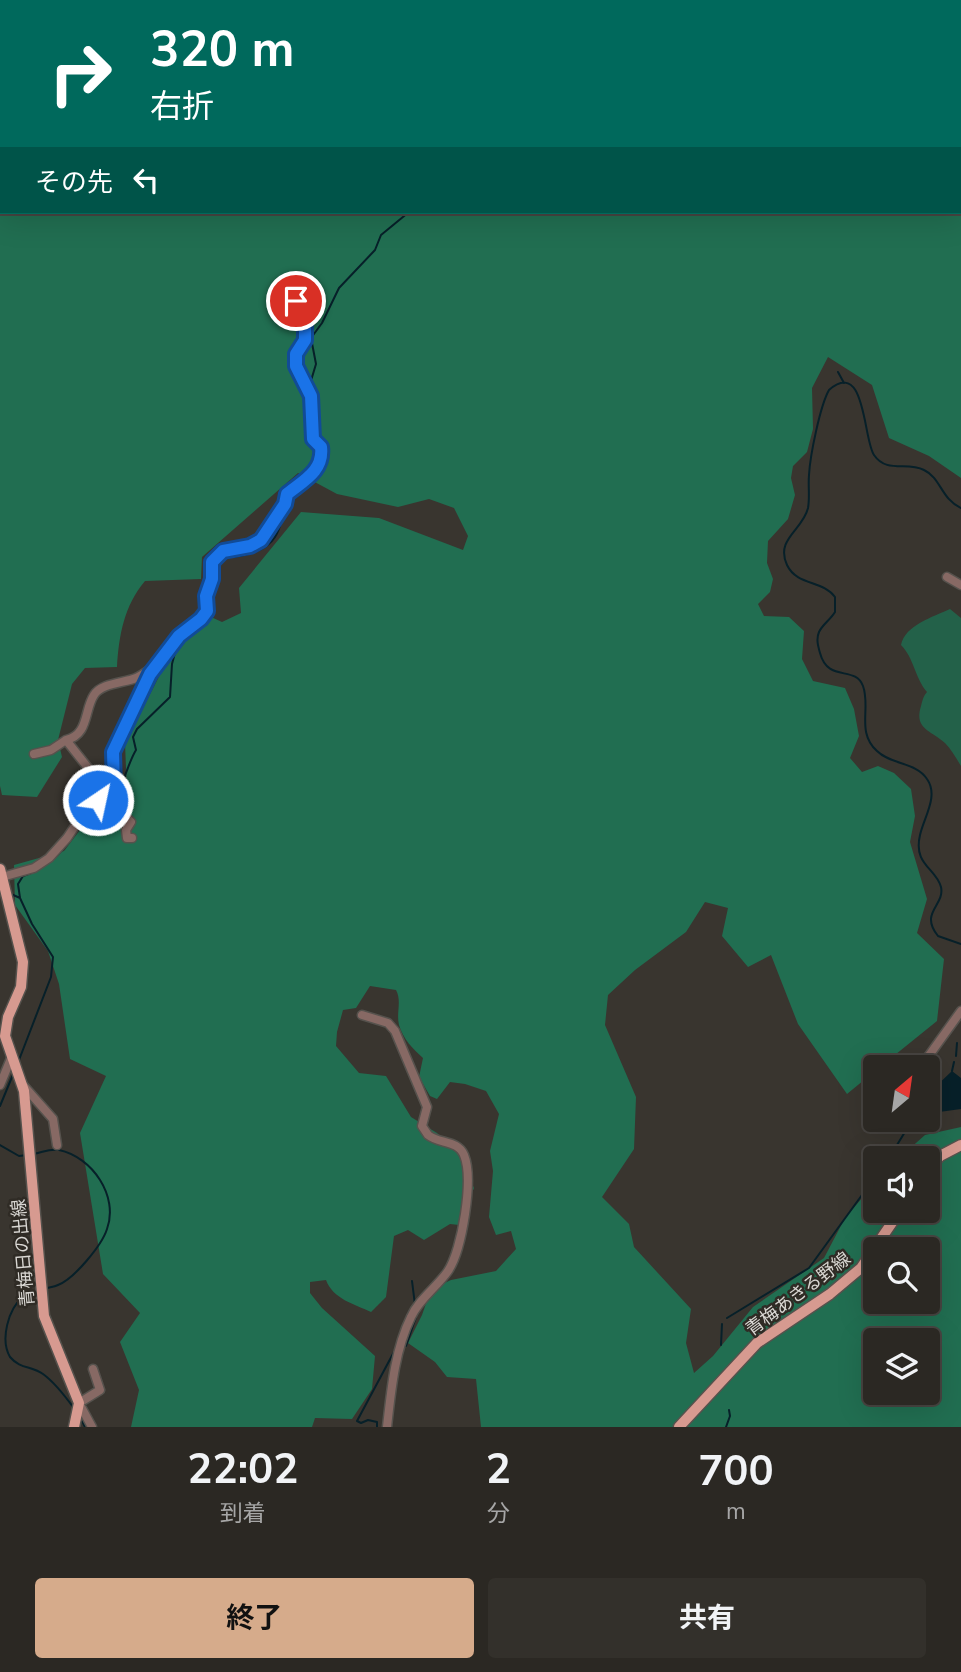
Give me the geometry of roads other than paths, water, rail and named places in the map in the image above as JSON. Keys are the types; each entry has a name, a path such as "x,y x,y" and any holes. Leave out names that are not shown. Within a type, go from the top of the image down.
{"main road":[{"name":"青梅日の出線","path":"1,873 5,898 23,962 19,993 5,1026 5,1036 22,1084 41,1297 47,1325 77,1415"},
{"path":"940,1156 961,1145"},
{"name":"青梅あきる野線","path":"679,1427 757,1343 830,1294 861,1268 892,1223"}],"street":[{"path":"1,873 33,868 49,858 67,838 89,805 110,794 114,788 113,752 150,674 179,636 207,611 206,596 212,579 211,566 214,559 223,551 243,548 261,540 285,504 287,494 314,474 320,463 321,447 313,439 311,396 296,366 296,354 305,340 305,322 301,305 296,301"},
{"path":"947,577 961,585"},
{"path":"34,754 51,750 77,736 85,724 94,694 100,689 138,677 158,665"},
{"path":"66,740 89,769 104,811 97,823 101,827 112,820 128,819 131,822 126,830 127,838 132,838"},
{"path":"930,1055 961,1012"},
{"path":"362,1015 388,1023 395,1031 427,1107 422,1126 430,1137 458,1146 466,1161 468,1175 462,1238 450,1267 415,1310 402,1342 387,1413 387,1427"},
{"path":"0,1085 15,1063"},
{"path":"22,1084 53,1119 57,1145"},
{"path":"92,1427 77,1415 100,1390 93,1368"}],"water":[{"path":"952,1071 961,1078 961,1109 940,1112 940,1082"}],"waterway":[{"path":"317,437 316,400 310,384 316,364 311,338 322,323 339,288 375,250 381,235 407,214"},
{"path":"838,372 844,383"},
{"path":"961,508 949,499 934,478 924,470 891,466 879,461 870,446 857,392 850,384 841,383 829,390 813,444 808,508 801,523 787,541 784,556 791,572 824,588 835,597 835,612 822,627 817,640 824,662 829,668 854,676 863,686 866,703 865,728 871,744 883,756 917,769 927,779 932,792 930,807 920,835 920,853 941,887 940,899 931,921 938,936 961,944"},
{"path":"310,471 317,453"},
{"path":"222,558 244,555 265,547 277,534 285,509"},
{"path":"203,592 207,558 213,558"},
{"path":"103,802 120,787 136,750 133,737 137,729 170,697 172,664 177,645 205,623 205,619"},
{"path":"53,859 98,805"},
{"path":"20,898 18,884 23,876 31,873"},
{"path":"11,894 20,898 32,924 53,957 51,977 19,1060"},
{"path":"956,1056 957,1043"},
{"path":"952,1071 954,1062"},
{"path":"0,1106 14,1072"},
{"path":"896,1146 905,1132"},
{"path":"0,1145 19,1156 27,1155"},
{"path":"33,1154 59,1150 82,1161 100,1180 109,1204 107,1229 94,1252 64,1282 47,1288"},
{"path":"727,1318 809,1268 863,1194"},
{"path":"412,1281 415,1305"},
{"path":"39,1291 23,1297 13,1309 7,1325 7,1350 18,1364 39,1371 47,1377 73,1407"},
{"path":"403,1346 406,1346 416,1317"},
{"path":"721,1345 722,1324"},
{"path":"377,1427 377,1422 357,1421 395,1350"},
{"path":"726,1427 729,1410"},
{"path":"80,1417 85,1427"}]}
